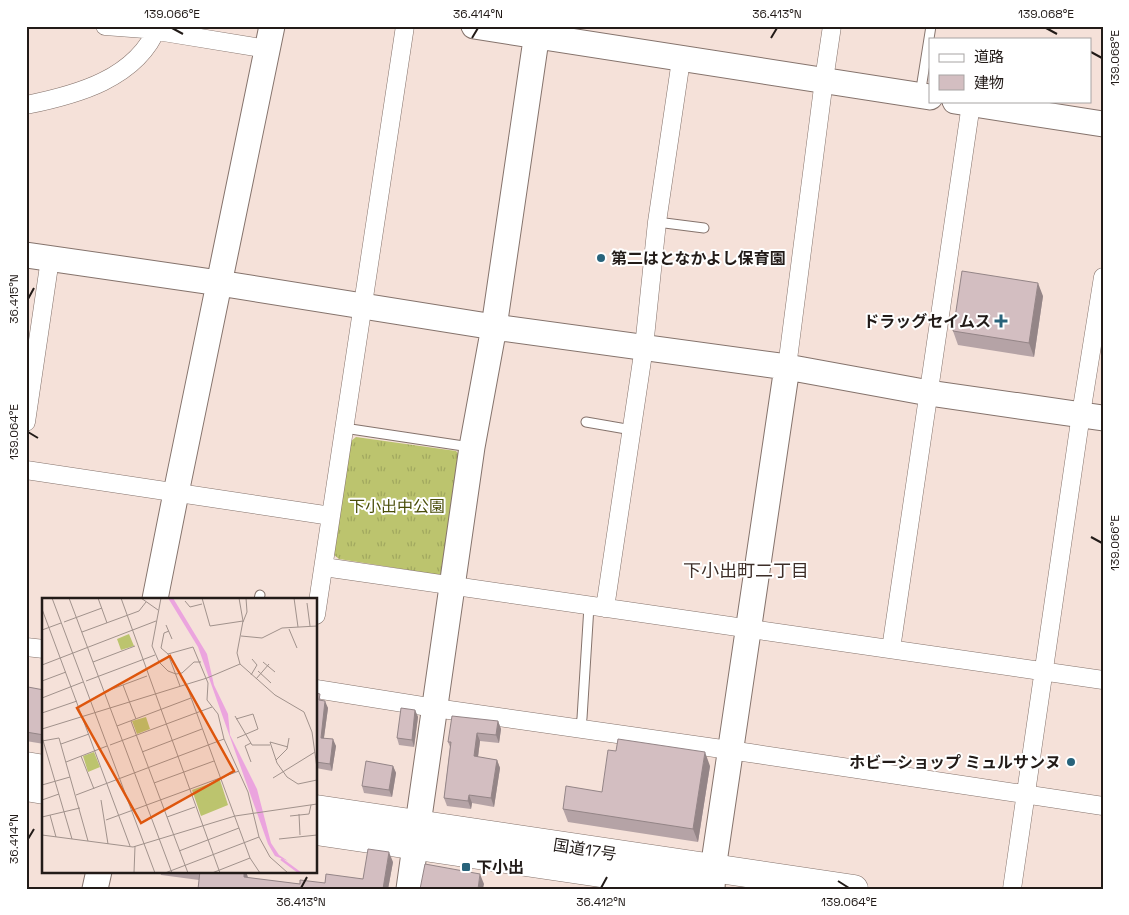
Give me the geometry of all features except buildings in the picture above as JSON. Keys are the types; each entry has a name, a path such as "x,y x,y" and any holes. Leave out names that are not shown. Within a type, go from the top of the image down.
{"highway":[{"path":"26,766 42,769"},
{"path":"26,787 42,790"},
{"name":"国道17号","path":"318,810 417,835 711,882 854,889"},
{"name":"国道17号","path":"318,831 417,835"}],"street":[{"path":"105,26 270,37 155,598"},
{"path":"318,603 405,26"},
{"path":"474,26 537,31 681,60 824,80 925,97"},
{"path":"711,882 750,629 832,26"},
{"path":"26,105 70,95 106,80 138,57 157,29"},
{"path":"409,889 472,448 494,327 537,31"},
{"path":"597,607 632,430 644,347 657,222 681,60"},
{"path":"891,650 928,393 963,102 1103,124"},
{"path":"26,255 219,283 494,327 787,367 928,393 1092,416"},
{"path":"26,422 31,355 50,259"},
{"path":"1012,889 1044,672 1092,416 1103,276"},
{"path":"26,470 331,516"},
{"path":"324,567 1103,680"},
{"path":"26,647 42,649"},
{"path":"318,690 1103,806"},
{"path":"96,889 99,872"}],"lane":[{"path":"925,97 929,50"},
{"path":"657,222 704,228"},
{"path":"586,422 632,430"},
{"path":"344,428 472,448"},
{"path":"580,728 597,607"}],"green space":[{"name":"下小出中公園","path":"356,437 456,451 461,457 445,569 440,575 339,559 333,554 351,441"}],"place":[{"name":"第二はとなかよし保育園","path":"601,258"},
{"name":"ドラッグセイムス","path":"1001,321"},
{"name":"ホビーショップ ミュルサンヌ","path":"1071,762"},
{"name":"下小出","path":"466,867"}],"district":[{"name":"下小出町二丁目","path":"746,571"}]}
